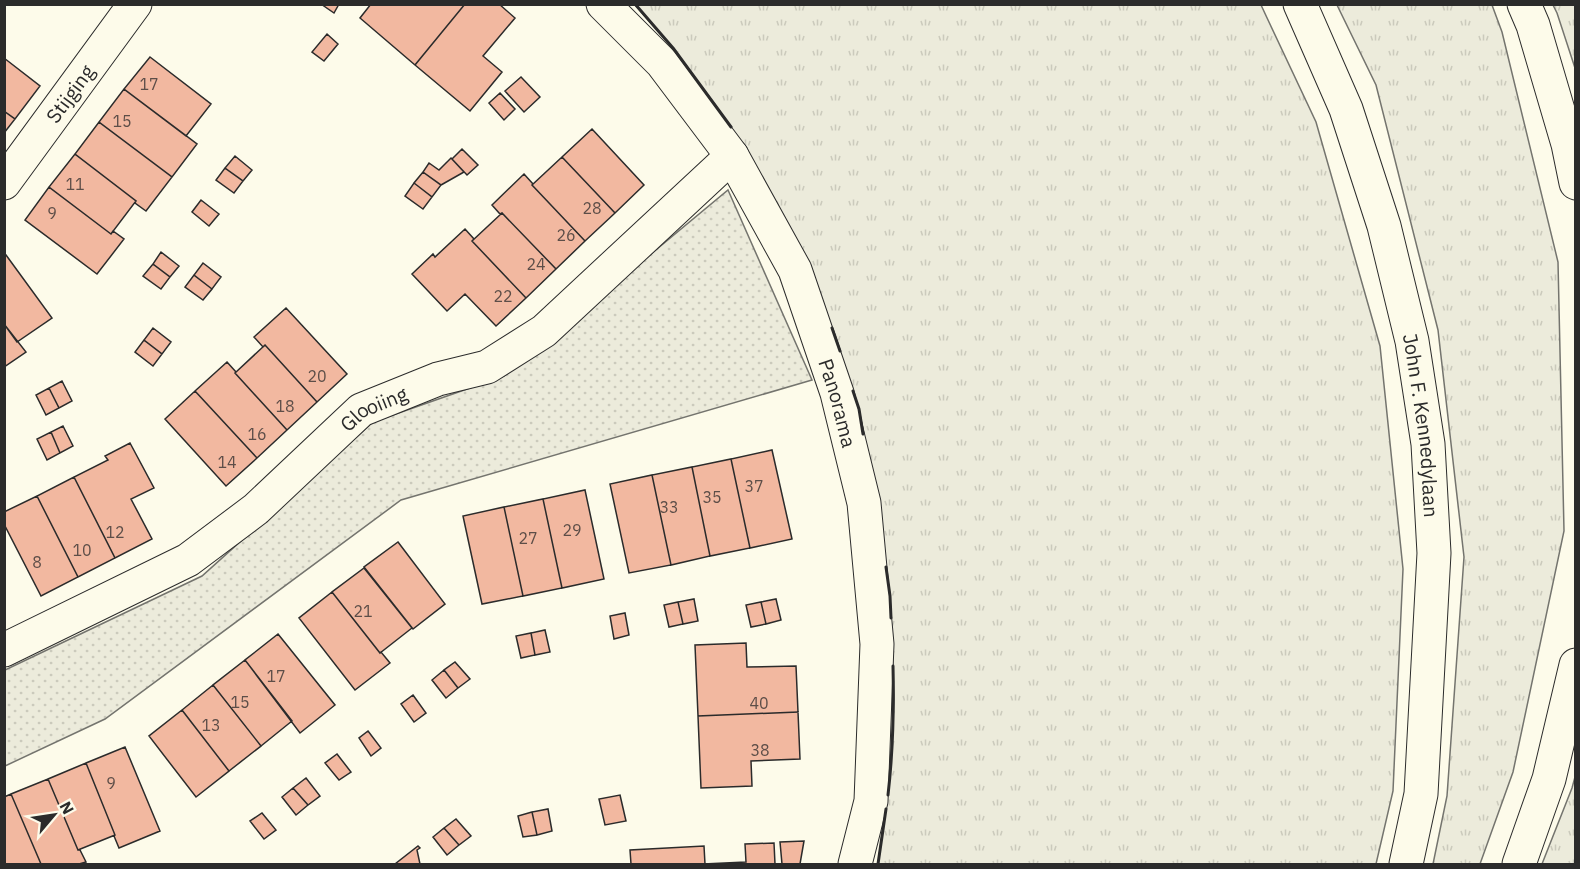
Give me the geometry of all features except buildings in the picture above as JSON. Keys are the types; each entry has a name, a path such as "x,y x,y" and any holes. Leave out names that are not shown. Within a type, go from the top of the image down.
{"main road":[{"name":"Stijging","path":"4,183 135,4"},
{"name":"Panorama","path":"603,4 662,63 732,156 795,270 837,393 864,503 877,644 871,801 855,864"},
{"name":"John F. Kennedylaan","path":"1300,4 1346,109 1384,226 1412,341 1428,444 1434,553 1421,794 1406,864"},
{"path":"1524,4 1533,25 1568,144 1575,183"},
{"name":"Glooiing","path":"4,650 188,560 256,509 361,410 438,379 488,367 544,331 732,156"},
{"path":"1519,864 1549,778 1575,665"}],"green space":[{"path":"635,5 1261,5 1316,122 1380,346 1403,569 1393,791 1376,864 878,864 890,775 894,700 890,596 879,513 859,409 834,334 758,170 721,113 673,48"},
{"path":"1337,5 1492,5 1502,32 1558,262 1564,531 1513,772 1480,864 1433,864 1447,796 1464,557 1438,330 1376,85"},
{"path":"1553,5 1575,5 1575,68 1557,13"},
{"path":"728,190 812,380 401,500 105,719 5,766 5,670 202,576 373,422 504,376"},
{"path":"1575,777 1575,864 1542,864 1572,788"}],"wall":[{"path":"635,4 673,48 731,127"},
{"path":"832,328 840,351"},
{"path":"853,391 863,434"},
{"path":"886,567 891,618"},
{"path":"888,795 893,730 893,666"},
{"path":"878,864 886,809"}]}
